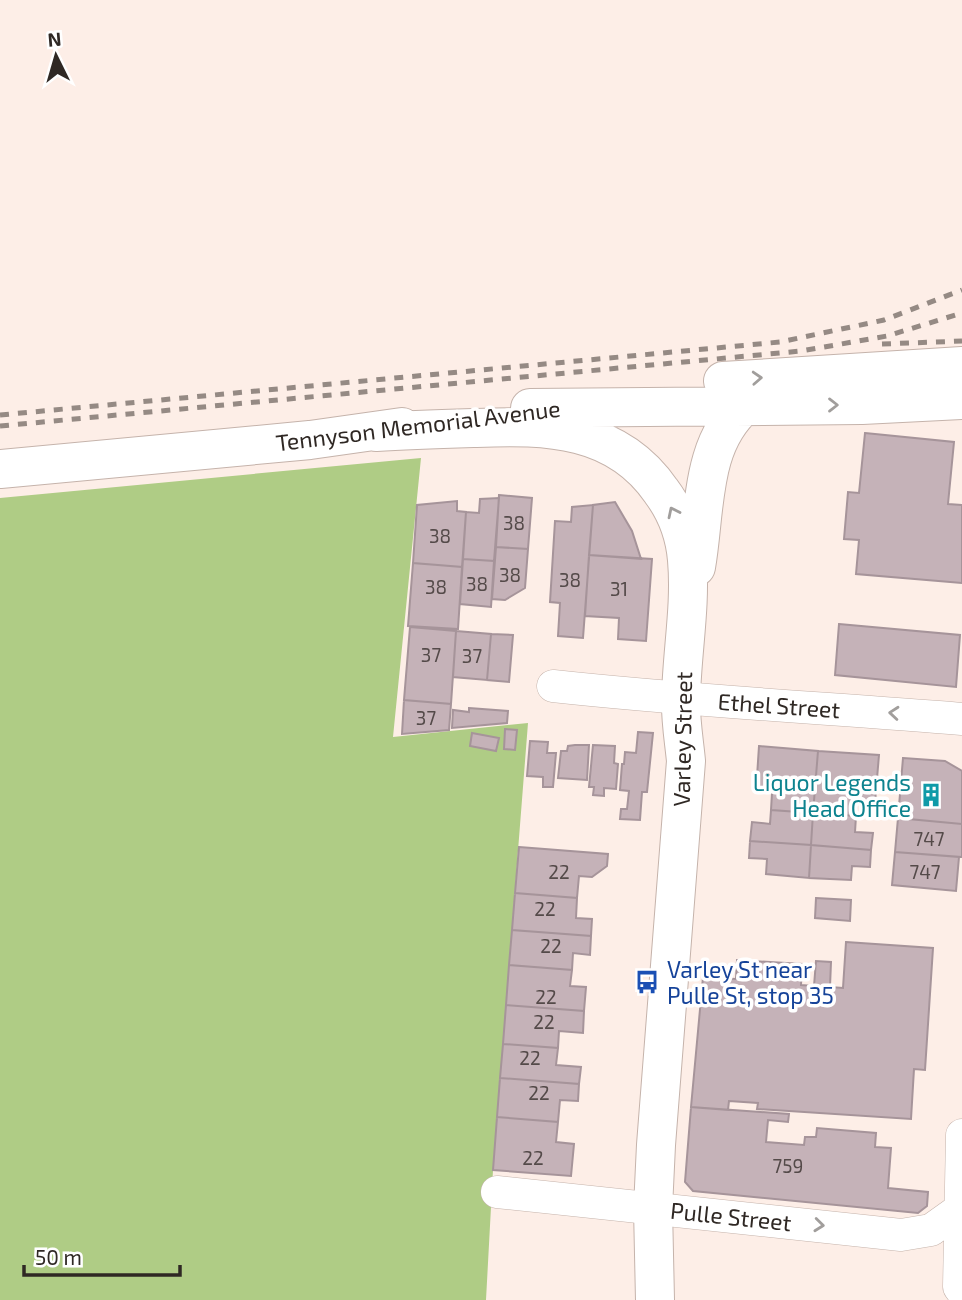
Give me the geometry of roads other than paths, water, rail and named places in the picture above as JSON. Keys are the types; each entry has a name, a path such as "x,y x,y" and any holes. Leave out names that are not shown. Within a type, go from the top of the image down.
{"main road":[{"path":"520,409 618,390 959,394"},
{"name":"Tennyson Memorial Avenue","path":"0,469 376,432 520,409 746,404 862,405 959,394"},
{"path":"688,614 713,451 722,430 746,404"},
{"name":"Varley Street","path":"376,432 529,426 583,433 611,444 647,473 675,513 687,558 688,614 680,700 685,761 653,1208 656,1300"}],"street":[{"name":"Ethel Street","path":"554,686 680,700 740,701 962,719"},
{"path":"962,1135 959,1210 962,1291"},
{"name":"Pulle Street","path":"497,1192 901,1235 931,1230 959,1210"}],"railway":[{"path":"0,415 780,342 884,320 962,290"},
{"path":"0,426 801,351 887,336 962,313"},
{"path":"882,344 962,341"}],"place":[{"name":"Liquor Legends Head Office","path":"931,795"},
{"name":"Varley St near Pulle St, stop 35","path":"647,982"}]}
